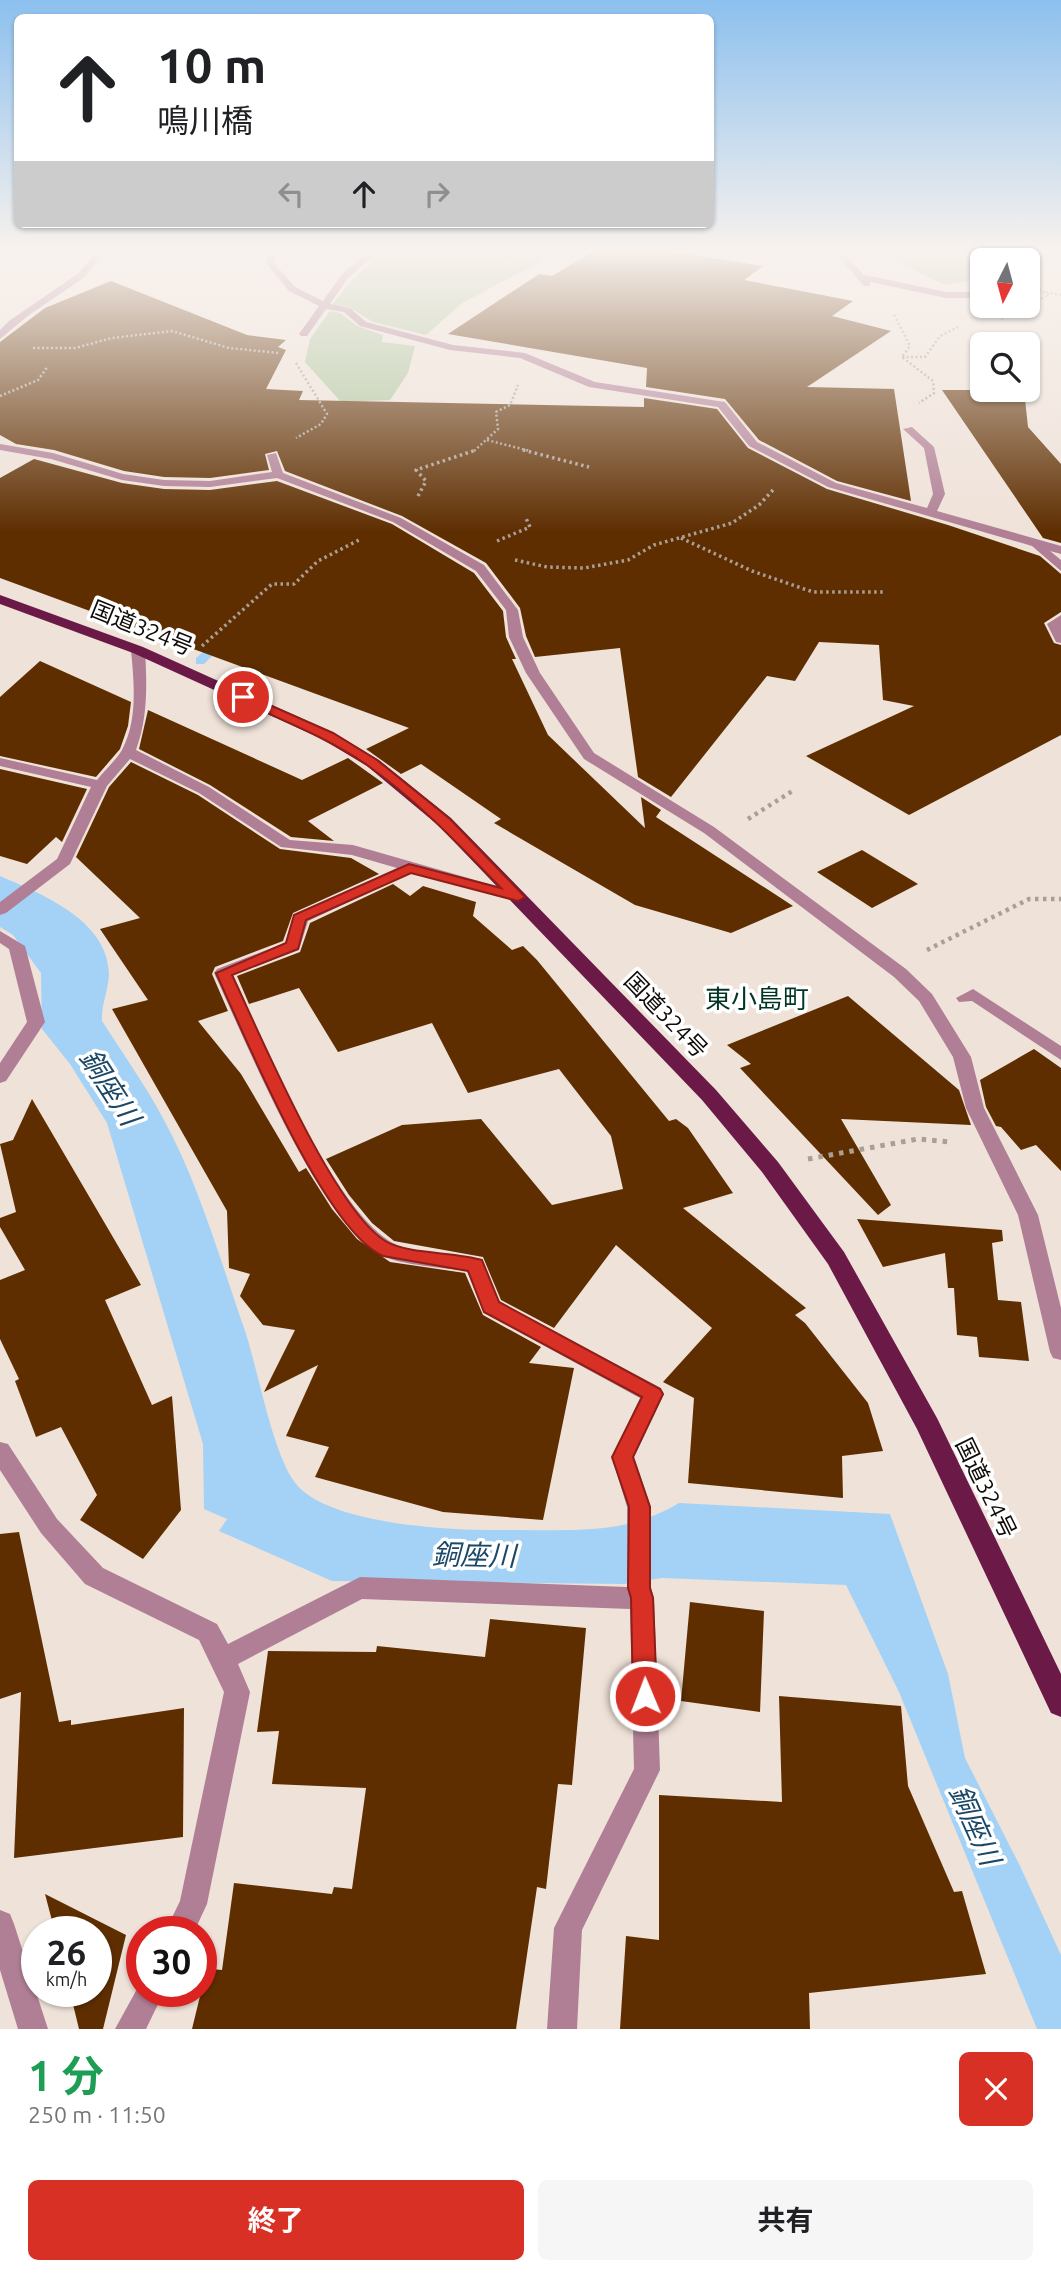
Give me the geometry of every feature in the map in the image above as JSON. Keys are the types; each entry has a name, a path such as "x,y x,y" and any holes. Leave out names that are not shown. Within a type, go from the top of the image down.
{"highway":[{"name":"国道324号","path":"0,598 138,650 328,736 373,763 445,822 709,1094 770,1167 836,1258 928,1425 1061,1704"}],"street":[{"path":"433,343 538,360 593,386 721,404 753,444 832,485 1061,550"},
{"path":"908,429 929,447 939,494 931,512"},
{"path":"0,447 52,456 122,477 164,483 210,484 278,475 393,518 475,565 512,610 516,637 533,673 589,755 716,835 900,973 926,998 962,1057 975,1108 1028,1215 1061,1352"},
{"path":"272,455 278,475"},
{"path":"1038,545 1061,567"},
{"path":"1061,619 1053,624 1061,639"},
{"path":"0,910 38,884 64,861 100,785 128,752 137,728 141,690 138,650"},
{"path":"128,752 204,790 286,844 353,850 518,897"},
{"path":"0,762 100,785"},
{"path":"409,868 300,918 293,946 223,973 304,1144 357,1226 379,1247 390,1251 475,1265 491,1307 653,1394 623,1457 639,1507 647,1770 568,1928 562,2029"},
{"path":"0,936 17,946 36,1023 0,1077"},
{"path":"965,998 973,994 1061,1054"},
{"path":"0,1451 49,1526 94,1576 208,1632 237,1692 193,1904 187,1916"},
{"path":"223,1659 360,1588 641,1593"},
{"path":"0,1924 32,2026"},
{"path":"130,2029 141,2007"}],"path":[{"path":"30,348 75,348 94,343"},
{"path":"211,343 229,348 294,355"},
{"path":"272,455 275,447 321,424 327,414 299,370 294,355 300,343"},
{"path":"902,357 910,346 908,343"},
{"path":"902,357 925,357 935,343"},
{"path":"902,357 933,381 934,393 906,414 908,429"},
{"path":"177,668 272,584 294,584 318,561 393,518 418,497 426,481 416,470 473,453 498,429 496,412 510,405 522,377 538,360"},
{"path":"0,396 38,380 48,366"},
{"path":"487,440 589,467"},
{"path":"475,565 522,559 535,565 587,568 607,562 622,562 653,545 718,530 742,519 760,506 774,488 787,484 832,485"},
{"path":"680,538 752,571 813,592 886,592"},
{"path":"716,835 755,816 794,790"},
{"path":"918,954 1029,899 1061,899"},
{"path":"770,1167 918,1139 994,1144"}],"green space":[{"path":"309,343 388,343 415,346 408,373 390,400 341,402 305,362"}],"water":[{"name":"銅座川","path":"0,876 52,900 84,923 97,938 105,954 109,973 102,1021 142,1082 177,1145 208,1223 244,1328 280,1453 296,1484 312,1498 336,1509 394,1523 482,1530 573,1530 616,1526 658,1514 679,1503 890,1514 948,1674 965,1758 1020,1866 1061,1955 1061,2029 1037,2029 899,1692 846,1585 662,1578 624,1584 332,1581 219,1531 227,1519 204,1509 203,1444 107,1123 70,1064 42,1029 41,973 13,935 0,927"}],"building":[{"path":"0,343 283,343 278,347 286,350 266,389 303,391 299,400 644,407 644,398 717,409 748,448 827,489 1040,556 1061,574 1061,612 1044,623 1054,643 1061,645 1061,735 909,815 806,756 914,706 883,700 879,645 819,642 795,681 767,676 671,797 638,777 620,648 535,657 526,636 520,608 486,563 402,516 285,471 277,451 265,454 269,470 210,478 164,477 124,471 54,450 16,444 0,435"},
{"path":"499,343 873,343 807,387 894,389 911,501 837,481 759,440 725,399 646,387 647,368"},
{"path":"942,390 970,390 970,402 1025,402 1028,427 1061,464 1061,543 1043,538"},
{"path":"34,459 122,483 164,489 210,490 277,481 392,524 474,573 503,611 506,637 516,659 512,659 548,735 645,828 641,797 661,810 656,817 793,906 731,933 635,905 494,823 501,819 421,764 401,774 366,749 409,728 0,578 0,478"},
{"path":"40,661 131,702 128,726 120,749 96,777 0,756 0,697"},
{"path":"148,710 302,780 348,758 383,783 308,821 334,841 291,837 210,785 139,749"},
{"path":"131,762 198,795 280,849 351,858 379,874 293,913 283,941 215,967 212,974 228,1011 198,1021 241,1074 299,1172 306,1168 332,1209 357,1239 390,1262 465,1273 483,1315 541,1347 529,1363 574,1368 543,1520 443,1512 315,1477 329,1447 286,1436 318,1365 264,1392 295,1330 263,1325 240,1296 250,1274 229,1268 227,1211 112,1009 148,1000 100,929 140,918 76,857 109,787"},
{"path":"0,769 87,789 62,842 56,837 27,864 0,856"},
{"path":"862,850 918,884 872,908 817,872"},
{"path":"393,884 410,896 423,886 476,902 473,916 512,950 523,946 669,1121 676,1119 688,1128 733,1193 683,1208 806,1308 795,1315 805,1323 868,1403 883,1451 842,1456 843,1498 688,1483 694,1398 663,1382 712,1328 616,1245 554,1328 501,1300 483,1257 394,1241 372,1223 349,1195 326,1159 402,1125 481,1119 552,1205 623,1189 611,1136 559,1069 468,1093 432,1023 338,1052 299,988 249,1004 237,976 300,952 310,923"},
{"path":"848,996 959,1090 971,1125 841,1119 891,1205 878,1215 740,1068 751,1064 727,1045"},
{"path":"1034,1049 1061,1068 1061,1171 1036,1145 1021,1150 1001,1127 996,1126 986,1107 980,1080"},
{"path":"32,1099 141,1285 105,1300 152,1405 172,1396 181,1510 143,1559 80,1520 97,1495 61,1427 36,1437 15,1381 19,1379 0,1339 0,1280 25,1270 0,1227 0,1218 16,1212 0,1144 13,1140"},
{"path":"857,1219 1002,1230 1003,1241 992,1243 998,1300 1021,1302 1029,1361 979,1357 977,1337 957,1335 954,1288 948,1288 945,1253 883,1267"},
{"path":"19,1532 59,1722 71,1720 71,1725 184,1708 183,1837 14,1858 21,1692 0,1699 0,1534"},
{"path":"690,1602 764,1611 760,1712 681,1701"},
{"path":"490,1619 586,1628 572,1785 558,1784 546,1889 537,1887 516,2029 192,2029 197,2007 217,2007 217,1970 222,1970 234,1883 332,1894 334,1887 352,1889 366,1788 272,1784 279,1731 257,1732 268,1651 376,1652 377,1646 485,1657"},
{"path":"779,1696 901,1706 908,1786 954,1892 962,1891 986,1974 809,1993 810,2029 620,2029 626,1936 659,1940 659,1795 782,1802"},
{"path":"45,1894 88,1916 51,1916"},
{"path":"112,1928 126,1935 112,1992"},
{"path":"74,2007 108,2007 103,2029 79,2029"}],"waterway":[{"path":"200,661 222,640"}],"district":[{"name":"東小島町","path":"757,999"}],"route":[{"path":"243,697 328,736 373,763 445,822 518,897 409,868 300,918 293,946 223,973 304,1144 357,1226 379,1247 390,1251 475,1265 491,1307 653,1394 623,1457 639,1507 639,1588 642,1598 645,1696"}]}
